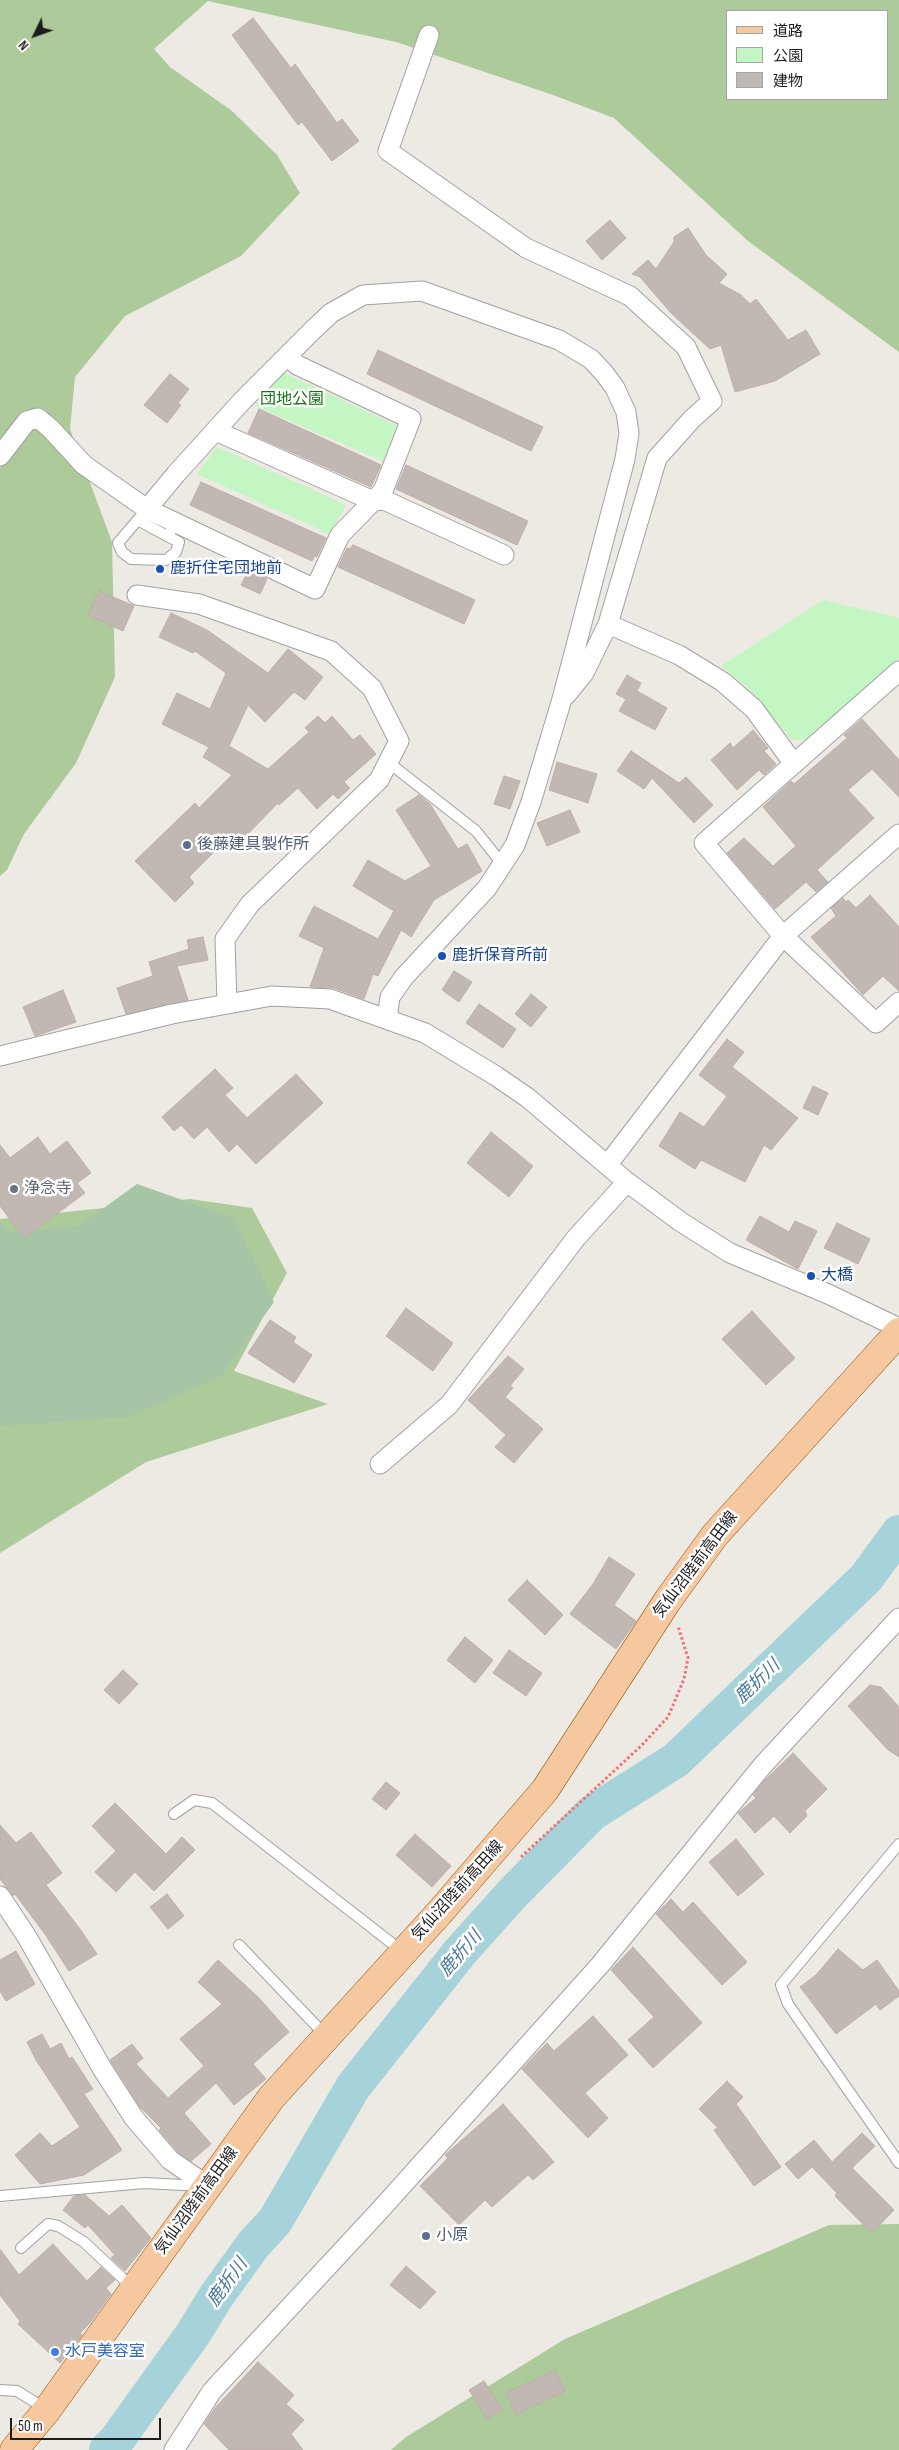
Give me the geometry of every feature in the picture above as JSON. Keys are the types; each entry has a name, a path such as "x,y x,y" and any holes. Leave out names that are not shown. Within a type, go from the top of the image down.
{"main road":[{"name":"気仙沼陸前高田線","path":"14,2450 47,2410 271,2098 403,1952 545,1790 668,1600 715,1535 899,1332"}],"street":[{"path":"429,35 388,150 526,248 630,296 686,347 712,401 692,419 657,458 608,624 584,673 562,699"},
{"path":"142,515 176,474 287,356 331,313 363,295 422,291 559,340 591,359 615,388 626,412 629,433 626,459 562,699 531,802 515,845 503,865 486,888 404,977 390,997 387,1019"},
{"path":"0,456 27,421 38,418 51,429 84,465 142,515 172,530 315,589 340,535 383,491 411,419 297,365 287,356"},
{"path":"216,431 373,501 384,500 504,555"},
{"path":"137,595 199,604 331,651 372,688 399,741 379,780 250,904 225,939 226,1004"},
{"path":"608,624 679,655 723,682 754,710 794,764"},
{"path":"896,680 794,764 704,843 782,936 876,1023 899,1002"},
{"path":"608,1164 782,936 899,834"},
{"path":"0,1056 172,1014 272,996 330,999 425,1033 496,1076 528,1098 627,1182 681,1222 730,1253 828,1294 899,1328"},
{"path":"380,1464 449,1405 576,1238 627,1182"},
{"path":"174,2450 212,2391 342,2252 586,1980 763,1765 899,1618"},
{"path":"0,1896 27,1937 103,2070 134,2118 170,2160 208,2186"}],"lane":[{"path":"142,515 118,543 122,552 131,559 166,560 176,552 180,542 172,530"},
{"path":"388,762 476,831 503,865"},
{"path":"174,1814 194,1800 212,1802 403,1952"},
{"path":"899,1844 782,1985 788,2004 899,2163"},
{"path":"239,1945 327,2037"},
{"path":"0,2196 144,2183 208,2186"},
{"path":"21,2248 48,2224 58,2226 84,2242 134,2289"},
{"path":"0,2390 17,2391 47,2410"}],"green space":[{"path":"0,0 899,0 899,352 748,241 614,118 553,95 396,42 208,1 154,49 170,67 232,111 277,155 300,193 241,256 125,316 75,377 70,429 112,542 115,677 76,763 24,834 7,870 0,876"},
{"name":"団地公園","path":"284,373 400,427 385,462 255,406"},
{"path":"217,447 346,505 330,534 197,474"},
{"path":"823,600 899,618 899,659 807,739 792,740 747,687 721,666"},
{"path":"137,1184 234,1218 274,1302 222,1375 129,1417 0,1426 0,1223 10,1232 79,1226"},
{"path":"190,1199 252,1208 287,1273 234,1371 328,1404 146,1462 0,1553 0,1219"},
{"path":"899,2224 899,2450 391,2450 406,2437 565,2339 829,2225"}],"building":[{"path":"253,18 291,68 295,64 337,123 342,119 359,141 332,161 302,122 298,125 232,35"},
{"path":"610,220 626,238 602,260 586,241"},
{"path":"688,228 706,255 727,274 719,283 741,295 750,304 756,299 788,340 806,330 820,354 775,381 735,392 721,345 710,349 671,313 640,277 632,274 648,260 656,269 674,242 674,237"},
{"path":"378,350 543,427 531,451 367,374"},
{"path":"170,374 189,389 178,403 181,405 167,423 144,405"},
{"path":"259,409 381,465 371,487 248,433"},
{"path":"406,465 528,521 517,545 396,489"},
{"path":"201,482 326,538 317,557 315,556 312,561 190,505"},
{"path":"353,545 475,600 464,624 338,567 347,548 350,549"},
{"path":"249,570 267,579 260,594 241,585"},
{"path":"99,591 134,606 123,631 88,615"},
{"path":"171,613 207,630 268,673 288,649 323,677 305,700 294,692 265,722 248,705 229,746 268,769 309,732 305,728 318,716 325,723 332,716 353,740 360,735 376,754 344,782 350,788 338,799 333,794 317,809 298,788 279,805 278,803 240,842 232,834 189,877 194,883 175,902 135,861 195,803 199,808 232,775 203,757 209,747 162,724 177,693 210,709 226,673 195,651 193,653 159,637"},
{"path":"627,675 641,683 637,691 667,708 655,730 619,711 626,699 616,694"},
{"path":"862,719 899,760 899,797 872,769 848,790 874,818 817,870 828,882 816,892 806,882 775,909 727,853 744,838 773,866 796,846 763,807 791,781 794,784 847,738 844,735"},
{"path":"753,730 768,748 764,751 776,764 764,775 759,770 737,790 711,760 730,743 733,748"},
{"path":"631,751 679,783 686,777 713,805 694,823 652,778 644,789 617,771"},
{"path":"557,762 597,774 588,803 549,790"},
{"path":"504,776 520,781 510,809 494,804"},
{"path":"419,795 430,804 458,849 467,844 482,871 434,900 411,937 401,930 378,976 373,974 364,999 334,988 310,987 324,948 299,936 314,906 378,939 394,911 353,886 368,860 405,881 431,866 396,810"},
{"path":"570,810 580,832 547,846 537,823"},
{"path":"870,895 899,927 899,991 883,976 863,995 811,937 836,916 831,908 843,898 856,908"},
{"path":"203,937 208,960 177,966 188,1000 126,1014 117,988 153,976 149,962 189,949 187,940"},
{"path":"454,971 472,982 459,1002 442,990"},
{"path":"63,990 76,1022 35,1036 23,1007"},
{"path":"531,994 547,1007 531,1027 515,1014"},
{"path":"479,1004 516,1029 503,1048 466,1023"},
{"path":"727,1039 744,1052 732,1067 798,1118 771,1150 764,1145 745,1182 701,1160 695,1169 659,1146 680,1112 704,1127 727,1096 699,1075"},
{"path":"215,1069 233,1088 225,1095 247,1118 296,1074 323,1103 256,1164 237,1144 229,1152 207,1127 194,1139 181,1125 174,1131 162,1117"},
{"path":"813,1086 828,1093 818,1115 803,1108"},
{"path":"491,1132 533,1166 509,1197 467,1163"},
{"path":"38,1137 50,1154 67,1141 91,1173 77,1183 85,1193 24,1238 0,1206 0,1145 10,1158"},
{"path":"760,1216 789,1232 795,1221 817,1231 798,1269 746,1240"},
{"path":"837,1223 870,1239 858,1264 824,1248"},
{"path":"406,1308 453,1343 433,1371 386,1336"},
{"path":"752,1311 795,1358 766,1385 722,1339"},
{"path":"270,1320 296,1337 293,1342 312,1355 294,1383 248,1353"},
{"path":"508,1356 524,1369 510,1386 513,1388 505,1397 543,1429 514,1463 495,1447 506,1435 468,1400"},
{"path":"609,1557 635,1574 614,1605 636,1621 616,1649 570,1614 593,1584"},
{"path":"527,1580 563,1615 545,1635 508,1600"},
{"path":"465,1637 493,1660 475,1683 447,1660"},
{"path":"509,1650 542,1673 526,1696 493,1673"},
{"path":"123,1670 138,1684 119,1704 104,1690"},
{"path":"870,1685 881,1687 899,1707 899,1757 887,1749 848,1706"},
{"path":"793,1753 827,1789 805,1811 807,1816 790,1833 774,1816 755,1833 738,1813 756,1798 753,1795 763,1782"},
{"path":"386,1782 400,1793 386,1810 372,1799"},
{"path":"115,1803 166,1854 182,1837 195,1850 154,1891 135,1872 116,1892 95,1872 116,1851 92,1826"},
{"path":"0,1825 16,1843 31,1832 62,1873 46,1885 97,1954 69,1971 45,1934 15,1894 13,1896 0,1879"},
{"path":"415,1834 451,1866 432,1887 396,1855"},
{"path":"736,1839 764,1874 738,1896 709,1862"},
{"path":"167,1894 184,1916 168,1929 150,1907"},
{"path":"671,1899 683,1912 693,1902 747,1962 722,1985 656,1914"},
{"path":"633,1947 702,2023 653,2068 628,2040 654,2017 611,1970"},
{"path":"838,1949 863,1970 877,1960 899,1991 899,1996 880,2010 876,2004 836,2034 800,1987 816,1975"},
{"path":"16,1951 35,1984 6,2001 0,1991 0,1960"},
{"path":"218,1960 259,1998 289,2032 253,2064 266,2079 234,2105 216,2083 184,2113 211,2144 191,2161 178,2152 159,2130 161,2128 140,2107 110,2060 132,2044 143,2058 136,2064 168,2098 204,2066 180,2039 222,2004 198,1982"},
{"path":"593,2016 628,2055 585,2093 608,2118 588,2138 522,2069 547,2043 554,2051"},
{"path":"42,2034 50,2049 61,2043 69,2059 72,2057 93,2089 84,2094 122,2150 84,2175 40,2184 15,2155 40,2133 52,2146 80,2127 36,2060 27,2042"},
{"path":"727,2081 743,2097 736,2104 781,2167 754,2186 714,2130 718,2128 699,2109"},
{"path":"503,2104 554,2162 533,2180 528,2175 492,2207 485,2200 459,2225 420,2186 448,2158 445,2155"},
{"path":"862,2133 875,2146 852,2168 894,2210 872,2233 835,2196 837,2193 812,2167 798,2179 785,2164 814,2140 832,2162"},
{"path":"85,2195 109,2216 122,2205 151,2238 125,2271 111,2258 115,2255 88,2225 85,2228 63,2210 74,2196"},
{"path":"53,2244 87,2281 101,2267 115,2280 106,2288 111,2294 80,2333 82,2335 60,2363 18,2324 20,2321 0,2295 0,2249 19,2275"},
{"path":"406,2266 436,2292 420,2309 390,2285"},
{"path":"258,2362 294,2395 286,2404 304,2420 291,2434 303,2450 229,2450 204,2424 215,2408"},
{"path":"555,2370 565,2391 516,2415 506,2393"},
{"path":"484,2381 503,2410 487,2419 469,2390"}],"waterway":[{"name":"鹿折川","path":"107,2450 116,2441 193,2334 217,2295 253,2245 275,2221 353,2087 460,1952 513,1893 592,1813 676,1760 866,1578 899,1533"}],"place":[{"name":"鹿折住宅団地前","path":"160,569"},
{"name":"後藤建具製作所","path":"187,845"},
{"name":"鹿折保育所前","path":"442,956"},
{"name":"浄念寺","path":"14,1189"},
{"name":"大橋","path":"811,1276"},
{"name":"小原","path":"426,2236"},
{"name":"水戸美容室","path":"55,2352"}]}
